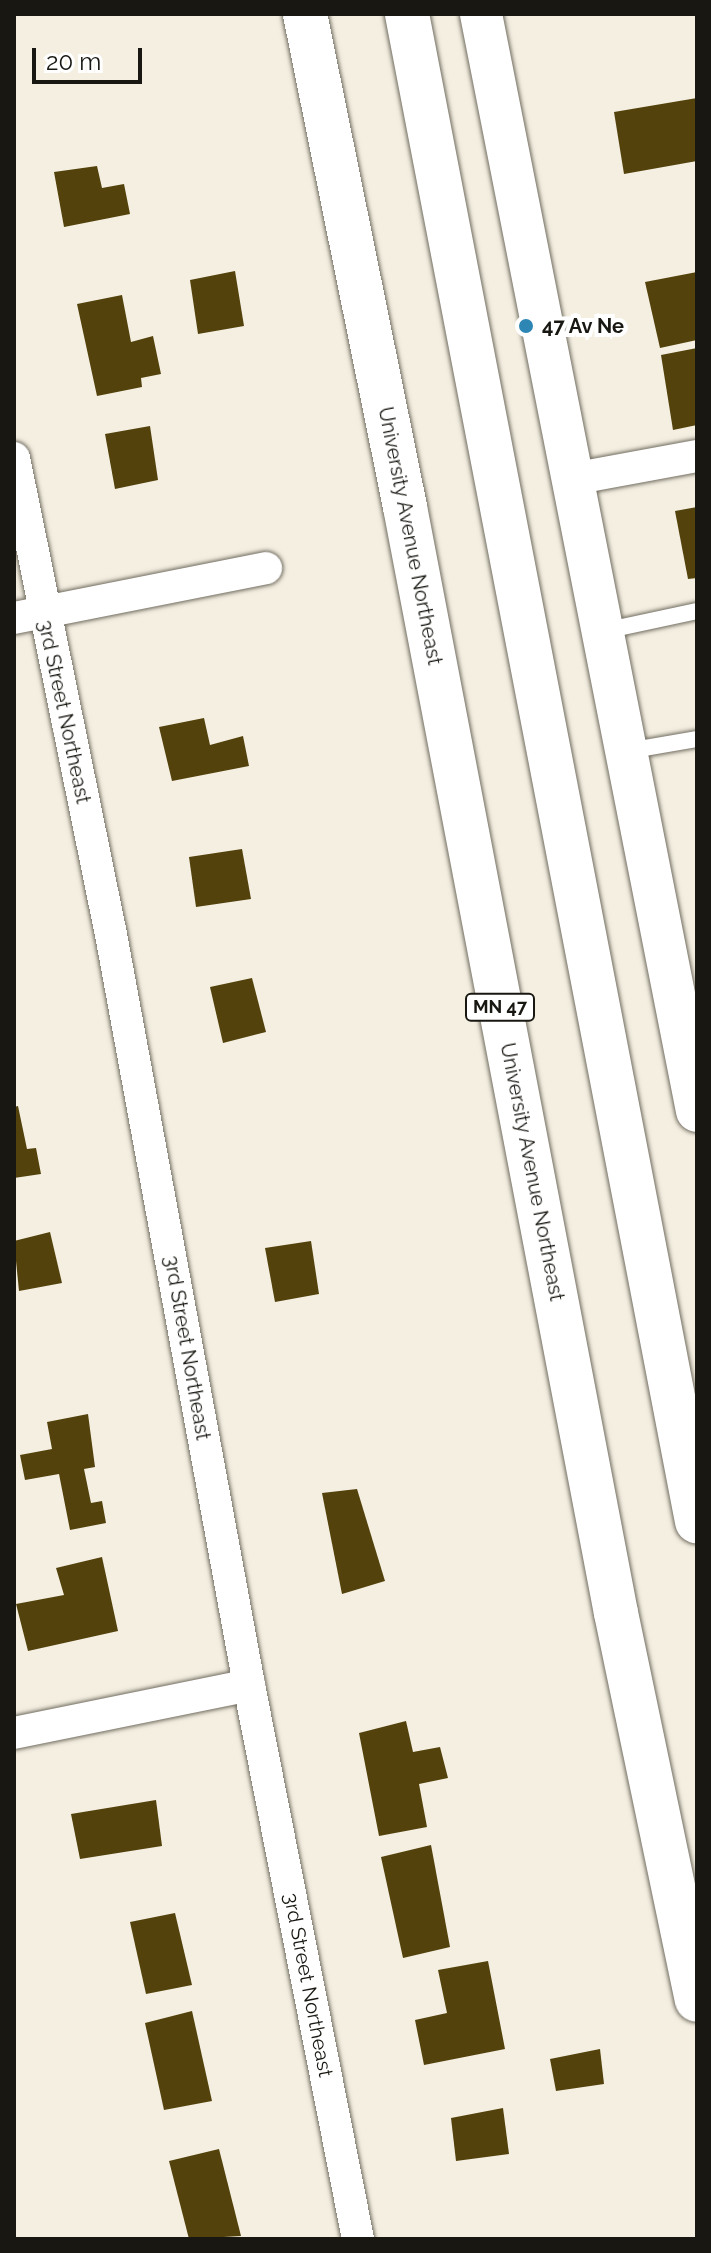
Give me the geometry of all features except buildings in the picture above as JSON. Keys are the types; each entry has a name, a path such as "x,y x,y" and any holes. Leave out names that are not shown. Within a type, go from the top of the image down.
{"main road":[{"name":"University Avenue Northeast","path":"305,14 405,507 616,1613 697,2000"},
{"path":"407,14 697,1521"}],"street":[{"path":"481,14 697,1107"},
{"path":"572,479 697,456"},
{"name":"3rd Street Northeast","path":"14,458 28,615 110,929 249,1685 358,2239"},
{"path":"28,615 266,568"},
{"path":"14,1733 249,1685"}],"lane":[{"path":"602,631 697,611"},
{"path":"626,751 697,739"}],"place":[{"name":"47 Av Ne","path":"526,326"}]}
